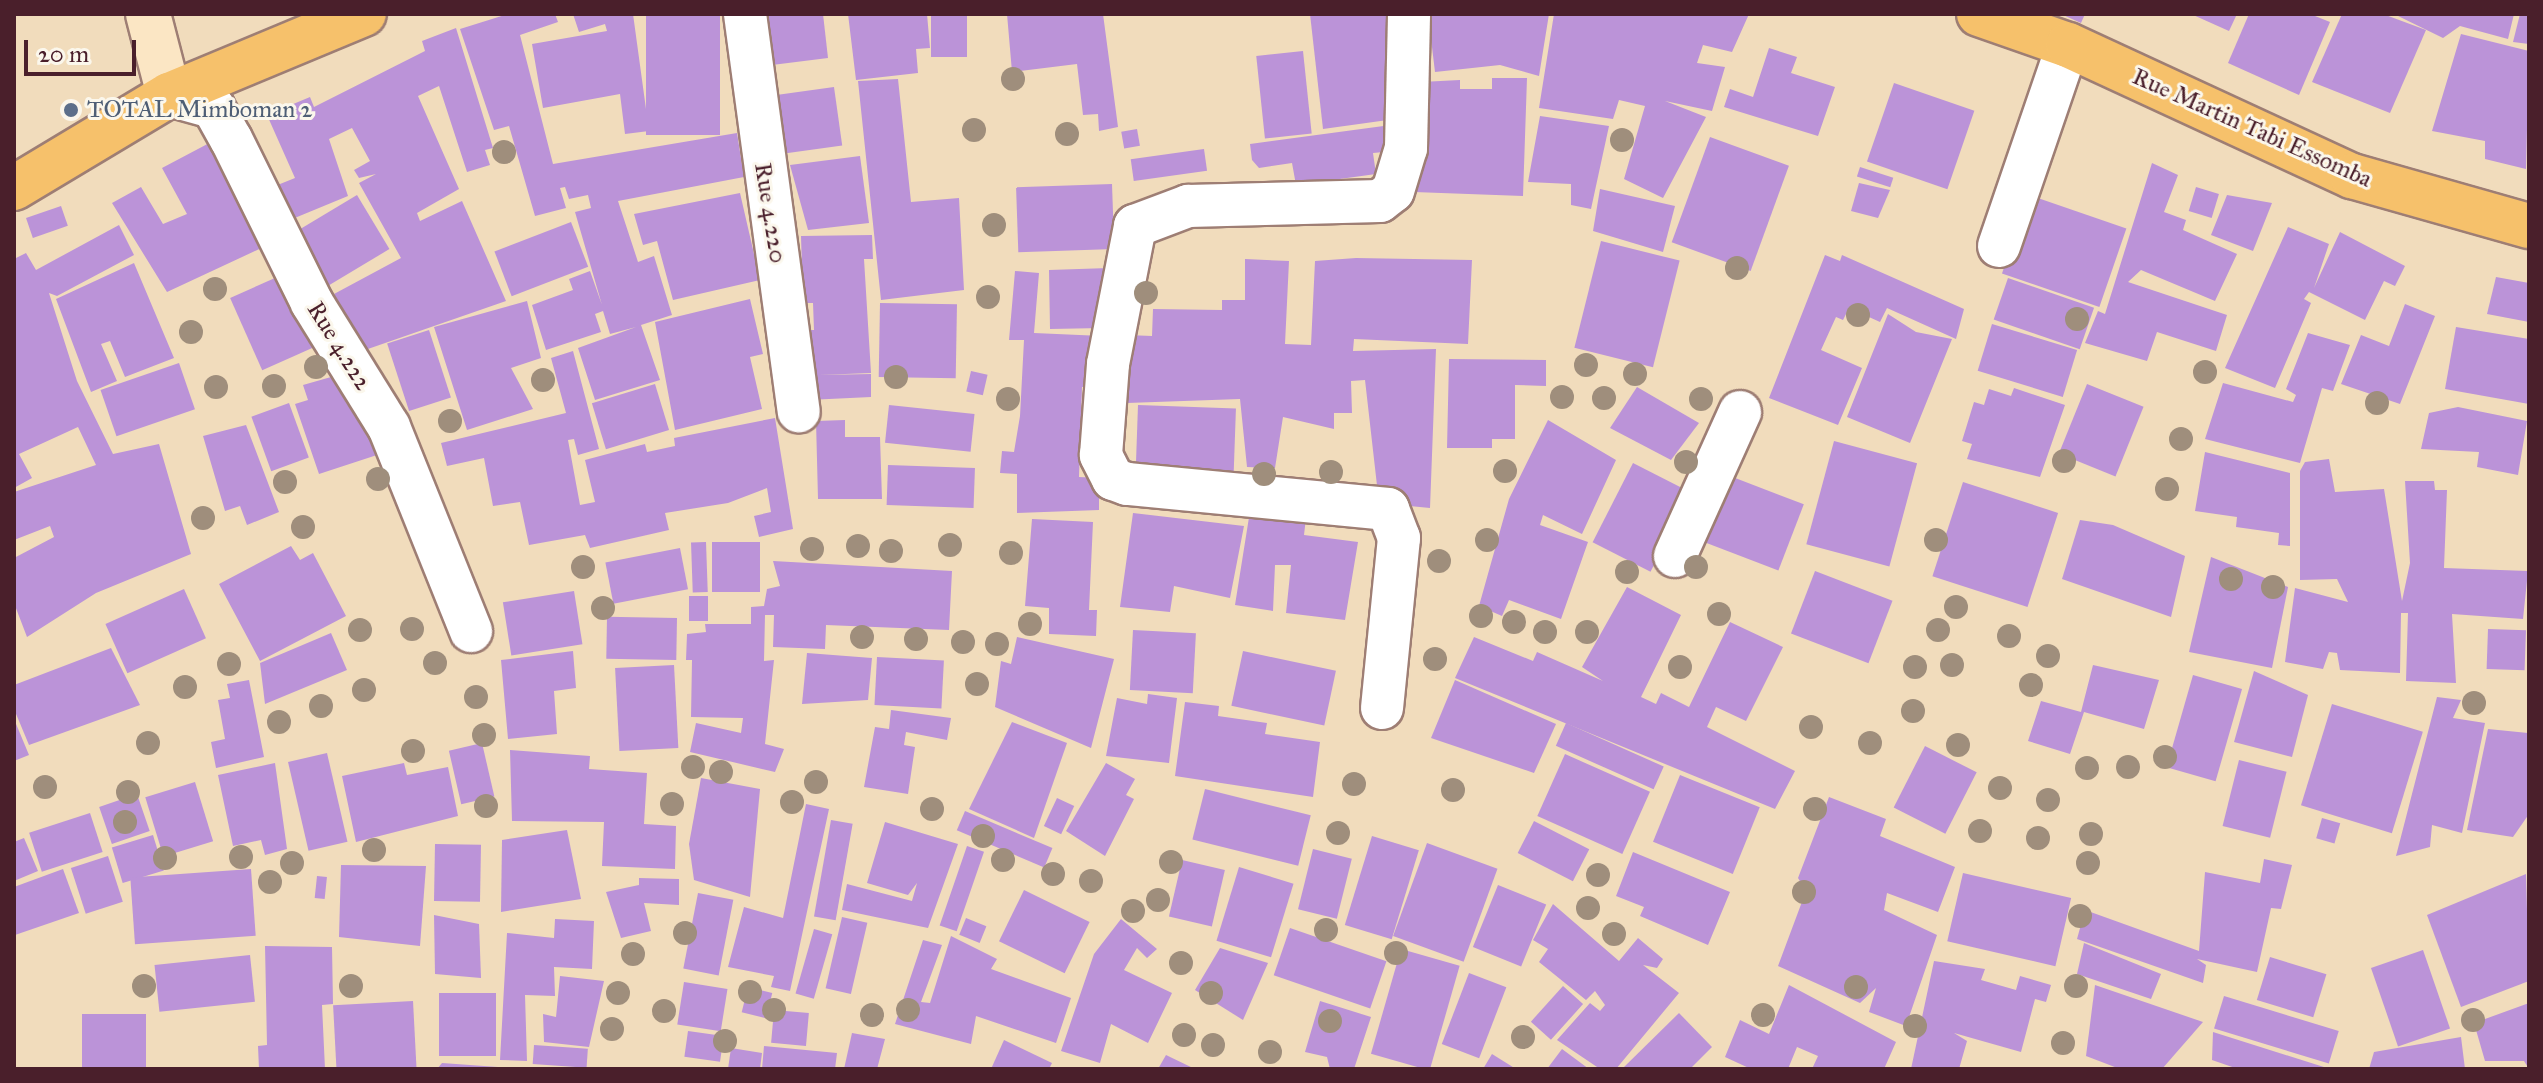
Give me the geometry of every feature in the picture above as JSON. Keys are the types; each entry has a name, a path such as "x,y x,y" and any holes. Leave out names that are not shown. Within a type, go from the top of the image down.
{"main road":[{"path":"148,14 169,95"},
{"path":"14,188 169,95 364,14"},
{"name":"Rue Martin Tabi Essomba","path":"1979,14 2068,45 2352,176 2529,226"}],"street":[{"name":"Rue 4.220","path":"745,14 799,411"},
{"path":"1382,708 1399,538 1388,509 1127,484 1113,479 1101,455 1108,364 1135,226 1188,206 1380,201 1393,191 1406,148 1409,14"},
{"path":"1999,246 2068,45"},
{"name":"Rue 4.222","path":"169,95 213,107 305,290 389,427 471,631"},
{"path":"1675,556 1740,412"}],"building":[{"path":"508,14 555,14 558,22 520,35 553,164 737,133 744,177 618,201 638,262 654,256 672,315 641,325 660,380 595,400 578,348 636,327 610,334 603,311 595,314 601,332 546,350 532,305 573,290 569,279 590,271 602,305 575,212 591,208 588,195 569,199 565,187 560,188 566,208 535,216 509,126 494,130 460,29"},
{"path":"573,14 633,14 649,131 625,134 620,94 543,108 532,44 607,31 605,24 579,32"},
{"path":"646,14 720,14 720,135 646,135"},
{"path":"745,14 823,14 828,58 755,67"},
{"path":"848,14 927,14 930,48 916,49 918,73 856,80"},
{"path":"931,14 967,14 967,57 931,57"},
{"path":"1007,14 1103,14 1118,127 1099,131 1098,114 1083,115 1077,64 1012,72"},
{"path":"1310,14 1396,14 1395,119 1323,129"},
{"path":"1428,14 1549,14 1539,76 1500,65 1435,72"},
{"path":"1554,14 1749,14 1732,52 1703,45 1697,63 1725,67 1712,111 1665,101 1706,117 1663,198 1624,179 1645,106 1619,100 1613,119 1539,108"},
{"path":"2061,14 2085,14 2081,23"},
{"path":"2191,14 2237,14 2229,31"},
{"path":"2249,14 2310,14 2330,22 2299,95 2228,63"},
{"path":"2342,14 2383,14 2426,30 2390,113 2312,82"},
{"path":"2514,14 2508,39 2460,26 2443,38 2396,15"},
{"path":"2520,14 2529,14 2529,44 2513,42"},
{"path":"456,28 493,148 485,150 490,165 467,172 439,86 418,96 459,189 417,213 420,221 462,201 506,301 365,350 334,294 401,258 359,183 376,174 359,178 354,170 370,161 352,128 329,139 348,196 285,222 270,188 295,178 267,115 310,97 314,107 425,51 422,41"},
{"path":"2461,34 2529,51 2526,169 2485,159 2485,141 2432,131"},
{"path":"1769,48 1797,57 1791,73 1835,87 1818,136 1724,107 1730,89 1753,97"},
{"path":"1303,51 1312,134 1265,138 1256,56"},
{"path":"1492,78 1527,78 1523,196 1414,192 1421,82 1460,80 1460,89 1492,89"},
{"path":"898,79 911,202 959,198 964,290 881,300 858,81"},
{"path":"1894,83 1974,111 1947,189 1867,161"},
{"path":"834,87 842,145 770,156 762,97"},
{"path":"1540,116 1609,126 1591,209 1571,205 1571,184 1528,182"},
{"path":"1391,125 1395,151 1373,153 1376,174 1296,185 1292,163 1259,168 1252,160 1250,144"},
{"path":"1137,129 1140,146 1124,149 1121,132"},
{"path":"1710,137 1789,166 1751,271 1672,242"},
{"path":"215,140 270,244 167,292 112,203 141,187 163,224 187,214 162,168"},
{"path":"1204,149 1207,171 1134,181 1131,159"},
{"path":"860,156 869,223 808,230 790,165"},
{"path":"2152,163 2178,175 2164,212 2186,220 2183,230 2237,254 2215,301 2141,270 2128,282 2227,315 2216,351 2157,332 2147,361 2085,343 2098,311 2105,314"},
{"path":"1860,167 1893,178 1890,187 1857,177"},
{"path":"1859,183 1890,190 1878,218 1851,211"},
{"path":"1112,184 1114,249 1018,252 1016,187"},
{"path":"2196,187 2219,194 2212,218 2189,211"},
{"path":"1600,189 1675,206 1663,252 1593,231"},
{"path":"740,193 760,280 673,300 657,241 643,245 634,214"},
{"path":"357,195 389,249 329,286 296,232"},
{"path":"2029,195 2126,229 2099,307 2002,273"},
{"path":"2227,195 2272,203 2253,251 2211,235"},
{"path":"61,206 68,226 33,238 26,218"},
{"path":"571,222 588,267 512,296 494,251"},
{"path":"119,225 134,255 57,296 49,293 77,381 113,454 159,444 191,554 96,593 27,637 14,603 14,558 54,537 50,526 14,540 14,492 96,465 78,427 19,454 32,478 14,488 14,259 26,253 36,270"},
{"path":"2288,227 2329,244 2314,288 2340,232 2405,266 2395,286 2384,281 2365,320 2309,292 2304,299 2311,303 2275,388 2225,368"},
{"path":"872,235 873,259 864,259 871,373 819,375 871,374 871,397 808,400 807,330 814,330 813,303 803,303 801,236"},
{"path":"1601,241 1680,261 1653,367 1574,348"},
{"path":"1825,255 1840,261 1842,255 1964,309 1956,339 1887,308 1880,322 1849,308 1843,320 1836,317 1821,350 1862,368 1838,425 1769,398"},
{"path":"1356,258 1472,260 1468,344 1354,339 1353,351 1436,349 1430,508 1379,503 1365,380 1351,381 1352,413 1334,413 1334,429 1283,417 1275,468 1247,467 1240,399 1127,403 1127,335 1152,336 1153,309 1222,310 1222,300 1245,300 1245,259 1289,261 1285,344 1311,345 1315,261"},
{"path":"134,263 174,358 125,377 110,341 101,344 117,381 91,392 56,299"},
{"path":"1109,268 1110,288 1101,289 1102,328 1050,329 1049,270"},
{"path":"1015,271 1039,273 1034,333 1102,336 1099,386 1082,387 1079,477 1099,478 1099,510 1017,513 1017,474 1000,473 1002,451 1014,452 1020,416 1024,340 1009,340"},
{"path":"284,274 316,346 262,370 230,298"},
{"path":"2496,277 2529,283 2529,322 2487,314"},
{"path":"2008,278 2094,308 2080,349 1994,320"},
{"path":"750,299 763,354 750,357 762,409 675,430 655,322"},
{"path":"527,301 541,358 511,368 533,409 467,430 434,327"},
{"path":"880,303 957,304 956,378 879,377"},
{"path":"2405,304 2435,316 2400,404 2341,384 2361,335 2389,346"},
{"path":"1888,314 1916,332 1952,339 1910,443 1847,417"},
{"path":"1992,324 2077,350 2063,397 1978,371"},
{"path":"2456,327 2529,339 2529,404 2445,389"},
{"path":"429,330 451,398 409,411 387,344"},
{"path":"2308,333 2350,345 2333,391 2322,388 2300,463 2205,439 2223,383 2293,402 2296,395 2286,389"},
{"path":"573,351 599,449 578,455 574,439 568,440 580,505 595,502 585,460 645,444 647,452 675,446 674,438 775,418 793,529 759,537 754,516 771,512 767,488 728,503 665,513 669,530 590,548 585,535 529,545 520,502 493,506 484,458 447,466 441,443 566,413 551,358"},
{"path":"1449,359 1546,360 1546,386 1515,385 1515,439 1492,439 1492,448 1447,448"},
{"path":"179,363 195,409 116,436 101,390"},
{"path":"971,371 988,375 983,395 966,391"},
{"path":"345,373 377,455 319,474 295,404 308,400 303,385"},
{"path":"655,384 669,430 606,449 592,403"},
{"path":"2087,384 2144,407 2115,476 2059,454"},
{"path":"1637,387 1699,423 1671,460 1610,428"},
{"path":"2014,388 2065,405 2040,477 1967,459 1972,444 1962,441 1974,402 1984,405 1989,389 2011,396"},
{"path":"289,403 309,458 271,471 251,417"},
{"path":"889,405 975,414 971,452 885,443"},
{"path":"1138,405 1236,408 1233,483 1135,480"},
{"path":"2458,407 2527,421 2518,475 2477,467 2479,452 2421,449 2429,413"},
{"path":"845,420 845,437 880,437 882,499 818,499 816,421"},
{"path":"1548,420 1616,460 1582,534 1543,515 1540,525 1588,542 1561,619 1509,600 1502,616 1479,606 1509,499"},
{"path":"246,425 279,512 247,525 240,506 225,511 203,436"},
{"path":"1834,441 1917,463 1889,567 1806,544"},
{"path":"2205,452 2290,473 2290,546 2278,545 2279,533 2236,527 2237,517 2195,511"},
{"path":"2329,459 2335,492 2384,489 2402,601 2410,563 2405,481 2434,481 2435,490 2447,490 2444,568 2528,571 2523,619 2452,614 2456,683 2406,681 2408,613 2401,613 2400,673 2340,670 2337,653 2329,652 2323,669 2285,662 2295,588 2348,602 2337,579 2300,580 2300,471 2305,462"},
{"path":"1633,463 1691,493 1651,572 1593,542"},
{"path":"888,465 975,468 974,508 887,505"},
{"path":"1717,471 1804,504 1778,571 1692,537"},
{"path":"1963,482 2058,513 2028,607 1932,576"},
{"path":"1250,511 1306,518 1304,535 1358,542 1345,620 1286,613 1291,565 1275,565 1273,611 1235,605"},
{"path":"1133,513 1244,526 1230,598 1174,586 1170,612 1120,607"},
{"path":"1032,519 1093,522 1089,610 1097,610 1096,636 1049,634 1049,608 1025,606"},
{"path":"2080,520 2113,525 2185,556 2171,617 2062,579"},
{"path":"706,542 708,592 693,592 691,543"},
{"path":"712,542 760,542 760,592 712,592"},
{"path":"291,546 300,560 313,553 346,616 260,661 219,584"},
{"path":"680,548 688,589 613,604 605,563"},
{"path":"2211,557 2288,587 2272,668 2189,652"},
{"path":"773,561 952,571 949,630 826,625 825,649 773,647 774,615 765,615 764,661 774,660 765,744 784,749 775,772 690,752 696,723 741,733 743,718 691,717 692,660 686,660 687,634 706,632 705,624 751,624 751,607 764,606 767,589 780,586"},
{"path":"1815,571 1892,601 1868,663 1791,634"},
{"path":"1627,587 1681,615 1641,697 1656,704 1661,693 1689,707 1730,622 1783,647 1746,721 1716,707 1707,727 1795,771 1775,809 1455,678 1474,637 1533,661 1537,652 1603,681 1582,667"},
{"path":"184,589 206,638 127,673 105,624"},
{"path":"574,591 582,644 511,656 503,602"},
{"path":"689,596 708,596 708,621 689,621"},
{"path":"607,617 677,618 676,660 606,659"},
{"path":"2488,629 2526,630 2525,670 2487,669"},
{"path":"1133,630 1196,633 1193,693 1130,690"},
{"path":"331,633 347,670 265,704 260,663"},
{"path":"1017,637 1114,659 1091,748 995,707 1001,661 1011,664"},
{"path":"111,648 140,705 29,745 14,709 14,685"},
{"path":"573,651 576,688 554,691 557,734 508,739 501,660"},
{"path":"1243,651 1336,671 1324,726 1231,706"},
{"path":"807,653 872,658 868,700 802,704"},
{"path":"877,657 944,661 941,708 874,705"},
{"path":"674,665 678,748 619,751 615,668"},
{"path":"2093,665 2159,680 2144,729 2084,712 2070,754 2028,741 2041,701 2081,712"},
{"path":"2254,671 2308,695 2292,757 2234,742"},
{"path":"2193,675 2242,689 2216,781 2167,767"},
{"path":"249,680 264,757 216,768 211,742 225,739 218,700 230,698 227,684"},
{"path":"1455,680 1556,724 1534,773 1431,738"},
{"path":"1148,694 1177,698 1169,763 1106,756 1117,698 1147,704"},
{"path":"2437,697 2461,700 2453,718 2485,723 2462,833 2432,825 2430,847 2396,856"},
{"path":"1185,702 1219,706 1218,716 1267,723 1265,734 1320,742 1313,797 1175,776"},
{"path":"2332,704 2423,732 2392,833 2301,805"},
{"path":"891,710 951,718 947,740 906,732 904,745 915,747 908,794 864,787 875,727 889,729"},
{"path":"14,719 29,755 14,761"},
{"path":"1012,722 1067,743 1034,838 969,809"},
{"path":"1566,723 1664,767 1654,789 1556,746"},
{"path":"2488,729 2528,733 2529,814 2513,837 2467,830"},
{"path":"482,743 494,797 461,804 449,751"},
{"path":"1925,746 1977,772 1945,834 1894,807"},
{"path":"510,750 590,756 589,769 647,773 644,824 676,826 675,869 602,866 604,822 512,821"},
{"path":"327,753 347,842 308,851 288,762"},
{"path":"1565,754 1650,792 1622,854 1537,816"},
{"path":"2239,760 2287,772 2270,838 2223,826"},
{"path":"275,763 287,849 265,855 261,840 233,846 218,775"},
{"path":"404,763 407,775 448,767 458,816 356,842 342,776"},
{"path":"1106,763 1135,779 1126,795 1134,799 1105,856 1066,831"},
{"path":"1680,775 1760,807 1733,874 1653,842"},
{"path":"701,778 760,789 750,897 694,880 689,844"},
{"path":"195,782 213,841 163,856 145,797"},
{"path":"1205,789 1311,815 1298,866 1192,839"},
{"path":"137,794 150,831 112,844 99,807"},
{"path":"1829,797 1886,819 1880,836 1955,867 1938,912 1887,893 1884,910 1937,935 1906,1026 1869,1012 1876,988 1860,1003 1778,966 1806,891 1798,878"},
{"path":"1057,798 1074,806 1061,834 1044,826"},
{"path":"806,804 829,809 790,991 771,987 774,976 728,967 744,907 783,918"},
{"path":"965,811 1052,848 1044,867 957,830"},
{"path":"90,813 103,852 42,872 29,833"},
{"path":"2322,818 2340,823 2334,843 2316,838"},
{"path":"831,820 853,824 836,920 814,917"},
{"path":"1534,821 1589,849 1573,881 1518,853"},
{"path":"885,822 958,844 928,928 842,910 847,884 912,901 917,883 908,895 867,883"},
{"path":"567,830 581,899 501,912 502,840"},
{"path":"153,835 164,870 123,883 112,848"},
{"path":"1372,836 1419,850 1392,939 1345,925"},
{"path":"24,838 38,871 14,881 14,842"},
{"path":"1427,843 1497,869 1464,962 1393,936"},
{"path":"435,844 481,845 480,902 434,901"},
{"path":"967,846 984,852 957,931 940,925"},
{"path":"1313,849 1352,859 1337,919 1298,909"},
{"path":"1633,852 1730,892 1708,945 1640,916 1644,907 1616,896"},
{"path":"108,856 123,902 86,914 71,868"},
{"path":"2264,859 2292,865 2281,909 2271,908 2257,972 2197,959 2206,965 2203,983 2077,939 2085,910 2199,951 2205,872 2260,883"},
{"path":"1182,860 1225,870 1212,926 1169,917"},
{"path":"341,865 426,866 420,946 339,937"},
{"path":"1239,867 1294,884 1271,957 1216,941"},
{"path":"63,869 79,913 15,935 14,887"},
{"path":"251,869 256,936 135,944 130,877"},
{"path":"1963,873 2071,898 2055,966 1947,941"},
{"path":"2526,874 2529,981 2461,1007 2427,915"},
{"path":"317,876 327,877 325,899 315,898"},
{"path":"639,878 679,879 679,905 644,903 651,931 621,938 606,892 639,885"},
{"path":"1498,885 1546,904 1521,967 1473,947"},
{"path":"1024,890 1090,922 1065,973 999,941"},
{"path":"698,893 733,900 719,975 683,969"},
{"path":"1553,904 1619,961 1638,938 1663,959 1657,968 1643,965 1679,993 1616,1069 1600,1069 1557,1040 1590,1003 1600,1011 1605,1005 1595,991 1586,1000 1539,962 1548,949 1533,940"},
{"path":"434,915 479,924 481,978 435,974"},
{"path":"842,917 867,923 851,994 826,988"},
{"path":"966,918 986,926 980,943 959,935"},
{"path":"555,919 594,921 592,969 554,967 555,996 525,995 527,1061 500,1060 507,933 554,938"},
{"path":"1121,919 1157,949 1147,958 1137,948 1124,970 1172,993 1148,1043 1111,1024 1100,1063 1061,1051 1094,954"},
{"path":"1290,928 1386,961 1370,1008 1274,975"},
{"path":"814,929 832,934 814,999 796,993"},
{"path":"951,936 997,959 991,969 1071,998 1056,1043 976,1016 971,1044 895,1024 923,940 942,945 921,1002 930,1003"},
{"path":"2084,943 2161,974 2151,999 2077,974"},
{"path":"265,946 332,947 333,1004 322,1005 325,1069 259,1069 258,1046 267,1045"},
{"path":"1220,948 1268,963 1243,1020 1195,990"},
{"path":"1401,949 1460,966 1430,1069 1371,1054"},
{"path":"2423,950 2450,1028 2398,1046 2371,968"},
{"path":"250,955 255,1002 159,1012 155,965"},
{"path":"2270,957 2326,974 2313,1017 2257,1000"},
{"path":"1934,961 1985,969 1981,980 2016,990 2020,976 2051,985 2046,1002 2035,999 2021,1052 1954,1033 1967,1041 1959,1069 1911,1069"},
{"path":"1469,973 1506,987 1479,1058 1442,1044"},
{"path":"560,976 604,981 589,1047 544,1042 543,1014 556,1017"},
{"path":"684,982 727,989 721,1031 677,1024"},
{"path":"1789,985 1896,1042 1884,1069 1812,1069 1818,1056 1797,1047 1788,1069 1751,1069 1725,1057 1740,1020 1769,1034"},
{"path":"2095,985 2203,1022 2162,1069 2120,1069 2086,1056"},
{"path":"1563,986 1583,1004 1551,1040 1531,1022"},
{"path":"748,987 772,993 766,1018 742,1012"},
{"path":"439,993 496,993 496,1056 439,1056"},
{"path":"2224,996 2339,1031 2329,1064 2214,1029"},
{"path":"413,1001 417,1069 336,1069 333,1005"},
{"path":"1320,1001 1371,1017 1354,1069 1330,1069 1327,1057 1305,1052"},
{"path":"2529,1003 2529,1069 2524,1061 2485,1061 2474,1023"},
{"path":"774,1010 809,1013 806,1046 771,1043"},
{"path":"1679,1013 1712,1047 1690,1069 1622,1069"},
{"path":"82,1014 146,1014 146,1069 82,1069"},
{"path":"688,1031 724,1036 720,1062 684,1057"},
{"path":"2213,1032 2327,1069 2238,1069 2212,1060"},
{"path":"852,1033 885,1039 877,1069 844,1069"},
{"path":"2461,1037 2465,1069 2369,1069 2374,1052"},
{"path":"1004,1040 1052,1063 1049,1069 991,1069"},
{"path":"534,1045 588,1049 587,1068 533,1064"},
{"path":"764,1046 837,1053 835,1069 762,1069"},
{"path":"731,1048 762,1053 760,1069 728,1069"},
{"path":"1562,1049 1589,1069 1547,1069"},
{"path":"1492,1054 1516,1069 1483,1069"},
{"path":"1166,1055 1195,1069 1158,1069"},
{"path":"442,1063 498,1067 498,1069 437,1069"}],"place":[{"name":"TOTAL Mimboman 2","path":"71,110"}]}
